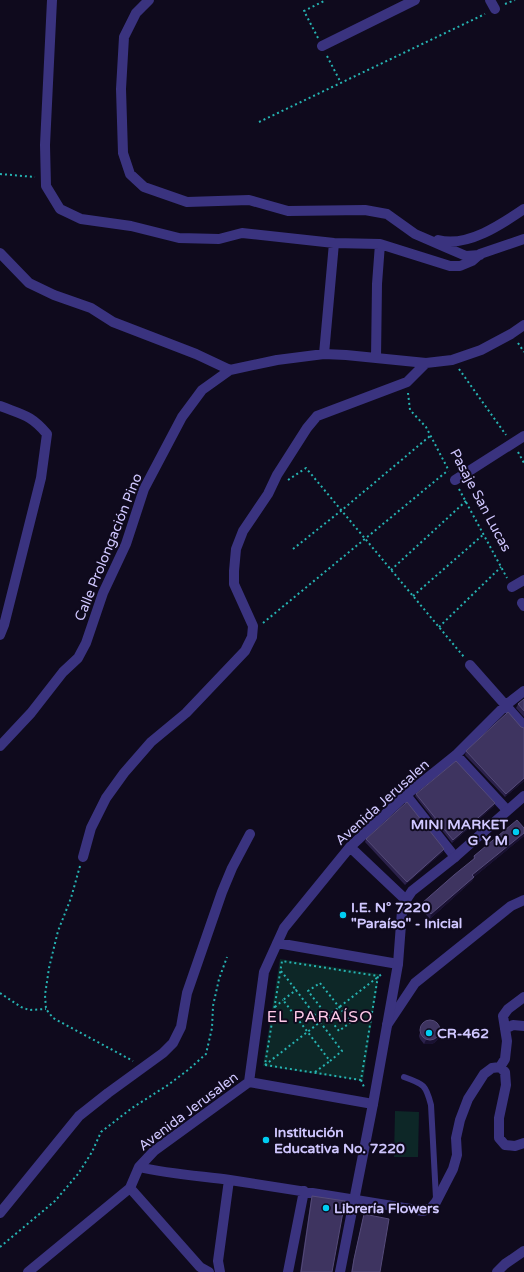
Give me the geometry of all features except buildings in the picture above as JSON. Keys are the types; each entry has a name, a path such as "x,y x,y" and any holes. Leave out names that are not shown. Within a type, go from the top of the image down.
{"street":[{"path":"52,0 45,145 46,186 60,209 81,219 131,226 178,238 219,239 242,233 334,243 380,244 450,266 460,266 472,261 480,254"},
{"path":"149,0 136,13 124,37 121,89 123,153 130,174 144,187 187,202 249,200 288,211 365,210 387,214 415,234 466,256 480,254 524,239"},
{"path":"322,46 415,0"},
{"path":"415,234 445,242 467,240 484,233 524,209"},
{"path":"324,354 334,243"},
{"path":"376,358 377,284 380,244"},
{"path":"0,253 29,283 54,295 91,308 113,322 196,354 230,370"},
{"name":"Calle Prolongación Pino","path":"0,746 31,713 63,672 78,658 86,643 103,593 126,544 144,489 182,417 202,390 230,370 277,360 324,354 426,363 452,360 481,350 511,334 524,325"},
{"path":"83,858 91,828 106,798 124,772 152,742 186,713 245,651 252,637 253,626 234,584 236,548 243,531 268,494 277,475 307,428 317,416 407,382 426,363"},
{"path":"0,406 29,417 47,434 41,478 4,625 0,635"},
{"path":"455,480 524,436"},
{"path":"512,587 524,580"},
{"path":"470,665 524,726"},
{"name":"Avenida Jerusalen","path":"28,1272 130,1188 139,1167 154,1151 249,1082 264,972 284,928 350,846 406,795 456,755 506,705 524,691"},
{"path":"456,755 507,810"},
{"path":"406,795 455,857"},
{"path":"340,1272 398,964 402,911 406,900 412,891 455,857 524,796"},
{"path":"0,1213 79,1116 163,1053 173,1043 181,1027 187,993 222,892 232,868 250,834"},
{"path":"350,846 406,900"},
{"path":"386,1025 415,983 511,906 524,900"},
{"path":"277,943 398,964"},
{"path":"500,1067 505,1059 507,1041 503,1016 508,1008 524,997"},
{"path":"505,1029 513,1024 524,1026"},
{"path":"500,1067 505,1072 506,1085 499,1118 499,1138 505,1145 515,1146 524,1143"},
{"path":"139,1167 354,1199 423,1211 431,1208 436,1202 453,1169 457,1155 456,1138 460,1120 468,1100 484,1074 492,1068 500,1067"},
{"path":"249,1082 372,1104"},
{"path":"220,1272 218,1261 229,1180"},
{"path":"130,1188 200,1267 209,1272"},
{"path":"288,1272 304,1192"},
{"path":"497,1272 505,1264 524,1251"}],"lane":[{"path":"404,1077 420,1083 427,1090 431,1105 436,1202"}],"path":[{"path":"304,11 326,0"},
{"path":"258,122 493,5 515,0"},
{"path":"0,174 46,178"},
{"path":"452,360 524,463"},
{"name":"Pasaje San Lucas","path":"407,382 410,410 426,427 512,587"},
{"path":"293,549 430,436"},
{"path":"306,468 470,665"},
{"path":"252,632 449,470"},
{"path":"391,570 466,501"},
{"path":"413,596 484,534"},
{"path":"439,627 501,567"},
{"path":"83,858 71,898 58,932 49,968 45,995 46,1009 53,1018 144,1067"},
{"path":"0,1246 54,1201 78,1174 92,1152 101,1132 132,1108 168,1085 206,1054 212,1028 213,1006 219,979 227,957"},
{"path":"265,1065 282,961 378,976"},
{"path":"265,1065 378,976 398,964"},
{"path":"280,970 342,1052 315,1072"},
{"path":"265,1065 361,1080 378,976"},
{"path":"320,982 350,1022 339,1031 327,1016 308,991 320,982"},
{"path":"274,1008 296,990"},
{"path":"0,993 30,1010 46,1009"},
{"path":"283,1000 330,1061"}],"green space":[{"path":"280,959 379,974 363,1081 263,1066"},
{"path":"395,1111 419,1112 418,1157 394,1157"}],"place":[{"name":"MINI MARKET G Y M","path":"516,832"},
{"name":"I.E. N° 7220 \"Paraíso\" - Inicial","path":"343,915"},
{"name":"CR-462","path":"429,1033"},
{"name":"Institución Educativa No. 7220","path":"266,1140"},
{"name":"Librería Flowers","path":"326,1208"}],"district":[{"name":"EL PARAÍSO","path":"320,1016"}]}
